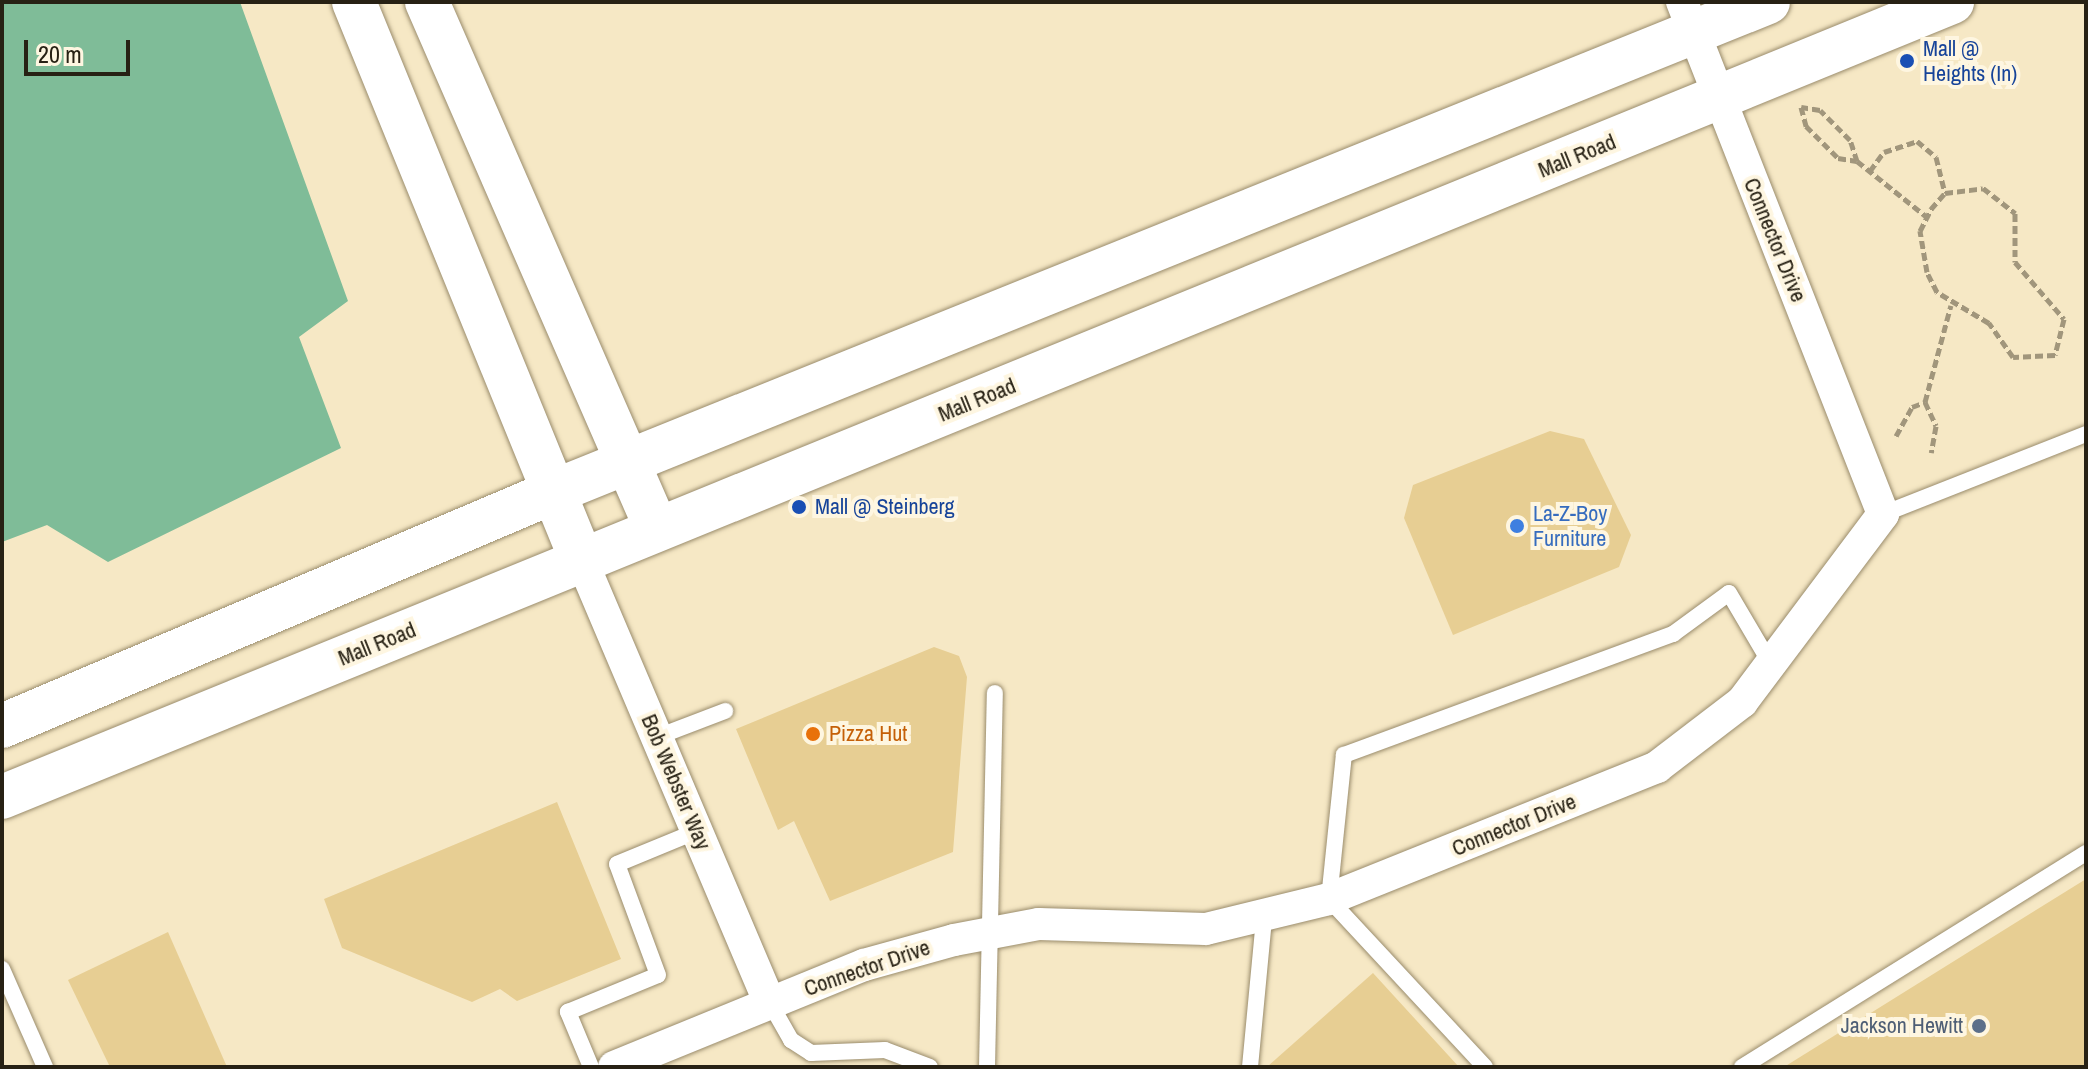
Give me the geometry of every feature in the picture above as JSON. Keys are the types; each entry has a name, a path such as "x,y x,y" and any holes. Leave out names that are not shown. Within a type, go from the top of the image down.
{"main road":[{"path":"354,2 582,561"},
{"path":"427,2 655,525"},
{"path":"2,726 1687,17 1768,2"},
{"name":"Mall Road","path":"2,797 582,561 655,525 1719,99 1952,2"}],"street":[{"name":"Connector Drive","path":"614,1067 864,965 985,934 1039,924 1206,929 1264,920 1329,899 1657,767 1716,727 1772,666 1883,514 1687,17"},
{"name":"Bob Webster Way","path":"582,561 770,1003"}],"lane":[{"path":"1883,514 2086,434"},
{"path":"1485,1067 1329,899 1344,755 1673,634 1729,593 1772,666"},
{"path":"987,1067 985,934 995,693"},
{"path":"657,737 725,711"},
{"path":"591,1067 568,1012 658,975 617,864 697,831"},
{"path":"1742,1067 2086,853"},
{"path":"1250,1067 1264,920"},
{"path":"2,969 45,1067"},
{"path":"770,1003 791,1040 811,1053 885,1050 930,1067"}],"path":[{"path":"1857,161 1850,140 1820,110 1801,107 1806,126 1838,158 1857,161 1927,217"},
{"path":"1870,171 1884,152 1917,141 1936,157 1945,193"},
{"path":"1983,188 2015,213 2015,262 2054,300 2064,319 2063,346 2022,361 1989,323 1951,305 1937,292 1920,249 1927,217 1945,193 1983,188"},
{"path":"1931,453 1936,426 1925,402 1951,305"},
{"path":"1896,436 1912,407 1925,402"}],"green space":[{"path":"2,2 240,2 348,301 299,337 341,448 108,562 47,525 2,542"}],"building":[{"name":"La-Z-Boy Furniture","path":"1550,431 1584,439 1631,535 1619,567 1453,635 1404,518 1413,485"},
{"path":"934,647 959,656 967,677 953,852 830,901 794,821 778,830 736,729"},
{"path":"557,802 621,959 517,1001 500,989 472,1002 342,948 324,899"},
{"path":"2086,879 2086,1067 1784,1067"},
{"path":"168,932 227,1067 110,1067 68,980"},
{"path":"1373,973 1459,1067 1267,1067"}],"place":[{"name":"Mall @ Heights (In)","path":"1907,61"},
{"name":"Mall @ Steinberg","path":"799,507"},
{"name":"La-Z-Boy Furniture","path":"1517,526"},
{"name":"Pizza Hut","path":"813,734"},
{"name":"Jackson Hewitt","path":"1979,1026"}]}
